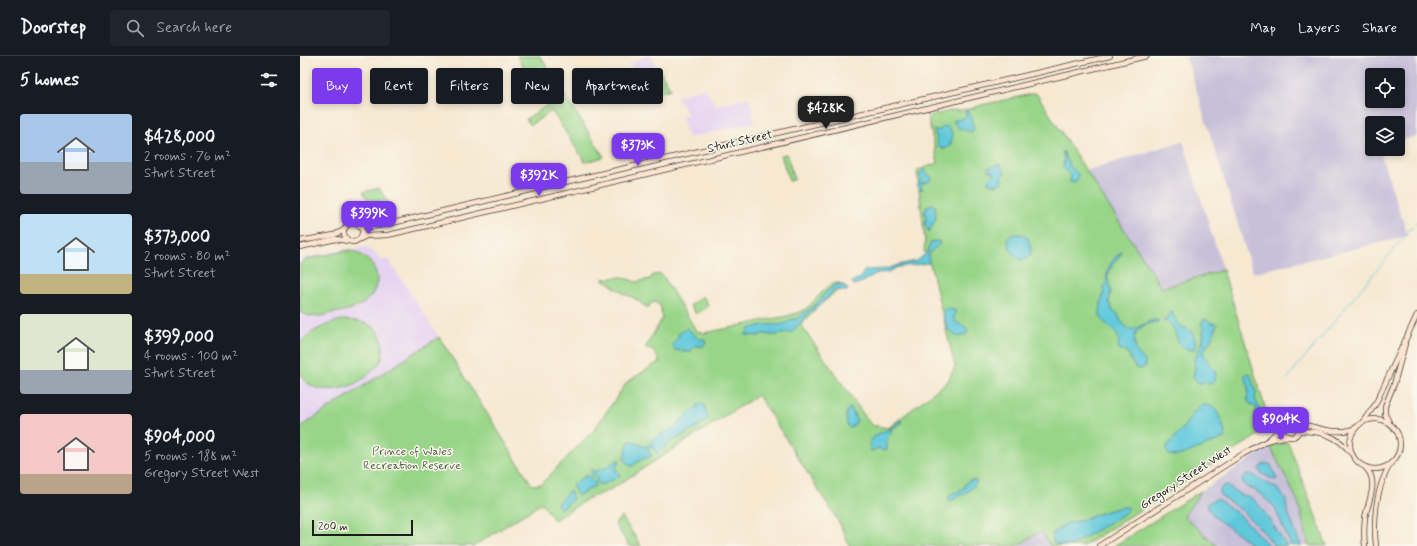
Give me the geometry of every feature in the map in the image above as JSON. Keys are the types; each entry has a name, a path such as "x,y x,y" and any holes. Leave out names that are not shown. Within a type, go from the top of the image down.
{"main road":[{"name":"Sturt Street","path":"359,225 379,226 1110,56"},
{"name":"Sturt Street","path":"360,238 366,236 388,235 1147,56"},
{"path":"1077,63 1078,68 1082,71"},
{"path":"888,107 887,112 892,117"},
{"path":"300,242 334,235 344,230 346,226 351,223 359,225 362,232 360,238 354,242 348,240 333,240 300,247"},
{"path":"344,230 344,234 348,240"},
{"path":"1354,456 1350,448 1350,439 1357,427 1368,417 1374,407 1417,315"},
{"path":"1376,546 1375,529 1378,498 1385,475 1397,454 1400,444 1397,433 1386,417 1385,406 1394,384 1410,329"},
{"path":"1361,423 1377,419 1385,421 1392,426"},
{"path":"1288,436 1284,433 1283,427 1290,420 1340,432 1348,431 1357,427"},
{"path":"1298,423 1299,431"},
{"name":"Gregory Street West","path":"1099,546 1243,454 1267,441 1283,427"},
{"path":"1267,441 1296,435 1299,431 1314,431 1330,436 1346,448 1364,466 1369,472 1372,482 1365,518 1366,546"},
{"path":"1364,466 1376,468 1392,462"}],"shaded area":[{"path":"650,56 658,68 632,68 627,61 631,63"},
{"path":"1417,56 1417,136 1405,139 1405,116 1365,116 1365,156 1381,156 1408,236 1253,273 1186,57"},
{"path":"704,88 716,105 749,98 755,122 688,138 682,117 688,115 676,96"},
{"path":"1183,141 1223,270 1162,288 1085,171"},
{"path":"365,247 377,255 381,261 388,259 439,337 300,427 300,259 345,249"},
{"path":"1270,446 1298,502 1309,546 1217,546 1184,516 1201,491"},
{"path":"1041,531 1050,546 1017,546"}],"green space":[{"path":"517,56 540,56 548,68 525,68"},
{"path":"663,76 671,89 663,91"},
{"name":"Prince of Wales Recreation Reserve","path":"1036,93 1162,288 1223,270 1271,427 1083,546 1050,546 1041,531 1017,546 961,546 960,544 956,546 849,546 840,524 758,395 608,491 589,498 554,520 542,503 474,546 300,546 300,427 439,337 532,485 541,484 594,430 627,382 660,361 651,348 647,350 645,348 662,319 659,304 654,302 650,304 649,307 646,307 602,279 622,277 636,282 650,279 653,275 660,274 664,278 697,332 699,331 704,333 794,314 809,306 825,289 831,285 836,283 842,284 848,290 838,290 820,305 801,325 871,425 888,428 948,381 955,367 931,267 924,251 925,241 917,172 918,170 938,163 928,118 933,115 954,110 960,111"},
{"path":"564,94 604,157 585,162 552,111 530,125 526,119 548,105 564,104"},
{"path":"787,154 794,180 789,181 781,155"},
{"path":"379,188 391,207 376,211 363,192"},
{"path":"350,250 365,257 375,270 377,282 373,293 369,298 359,306 346,311 316,316 307,316 300,312 300,264 307,259"},
{"path":"703,296 709,306 696,314 690,305"},
{"path":"341,320 360,322 372,326 380,335 383,356 378,365 366,377 354,384 335,389 321,389 312,386 301,376 300,373 300,345 307,336 324,326"},
{"path":"1288,442 1327,546 1309,546 1298,502 1270,446"},
{"path":"1201,491 1184,516 1217,546 1114,546"},
{"path":"622,517 641,546 629,546 615,524"}],"water":[{"path":"966,110 968,110 967,112 971,117 974,130 972,132 960,130 953,121 967,117 965,113"},
{"path":"948,126 953,135 950,146 945,149 938,147 934,130 940,130 943,127"},
{"path":"1063,151 1070,166 1079,175 1074,183 1070,182 1071,176 1063,168"},
{"path":"1001,165 1005,173 1001,177 1002,181 998,185 988,183 988,180 995,173 993,171 989,171 988,168"},
{"path":"925,169 927,174 932,177 929,182 922,183 921,186 923,189 920,189 917,186 921,179 919,175"},
{"path":"932,204 935,206 936,219 929,232 925,224 926,217 924,212 928,206"},
{"path":"1014,234 1022,234 1028,238 1031,252 1028,258 1020,260 1011,250 1008,244 1008,237"},
{"path":"939,241 940,243 938,246 929,255 929,263 898,267 888,272 875,274 863,282 854,285 852,282 859,279 865,270 886,269 916,261 927,253 931,242"},
{"path":"1121,252 1122,253 1113,264 1108,275 1111,291 1109,302 1113,311 1118,314 1120,320 1129,330 1151,321 1158,320 1158,322 1145,325 1138,330 1136,334 1136,350 1145,361 1145,367 1139,369 1132,363 1129,354 1120,350 1118,346 1118,336 1105,323 1100,315 1109,267 1117,255"},
{"path":"837,284 845,286 848,290 838,290 832,292 808,314 792,332 774,335 764,334 759,336 745,334 750,328 766,325 779,325 789,322 791,319 797,319 813,307 826,292"},
{"path":"945,309 955,310 955,321 967,328 967,334 958,337 948,330 943,313"},
{"path":"1172,312 1175,320 1182,327 1190,330 1193,335 1195,343 1194,350 1186,349 1181,346 1178,342 1175,331 1169,323 1163,321 1168,319 1170,313"},
{"path":"1206,319 1211,323 1217,324 1203,353 1211,367 1215,370 1215,378 1211,384 1204,382 1198,383 1193,377 1195,369 1194,360 1203,341 1203,327 1201,322"},
{"path":"687,328 700,340 703,338 706,342 703,346 695,346 690,352 675,350 672,344 678,338 678,334"},
{"path":"1247,373 1250,374 1256,393 1255,399 1263,415 1261,418 1256,416 1256,407 1250,404 1247,399 1248,387 1244,376"},
{"path":"701,403 704,404 708,418 707,420 693,430 668,443 657,454 653,446 648,450 651,457 642,459 630,466 623,457 625,455 628,442 633,441 645,447 652,443 651,441 653,439 673,428"},
{"path":"1201,405 1211,406 1216,410 1224,427 1225,438 1182,455 1169,455 1166,450 1167,446 1183,428 1195,410"},
{"path":"851,408 857,421 850,429 846,422 846,417 847,410"},
{"path":"901,420 902,423 891,429 891,433 887,438 887,450 883,451 879,448 871,451 869,443 876,435 889,429"},
{"path":"619,459 615,470 618,471 620,476 604,484 598,484 596,477 592,475 590,470 593,469 594,472 596,472 597,470 605,468"},
{"path":"1266,463 1271,465 1277,479 1274,480 1261,473 1259,469"},
{"path":"1251,474 1278,489 1286,499 1287,510 1301,546 1291,546 1274,506 1255,490 1246,487 1243,483 1242,479 1245,475"},
{"path":"588,475 595,482 595,486 578,496 572,485"},
{"path":"970,480 977,482 966,493 951,501 948,501 949,496 955,492 958,493 959,490 964,488 966,483"},
{"path":"1226,485 1241,495 1250,497 1254,500 1262,509 1287,546 1274,546 1266,535 1241,510 1220,495 1219,491"},
{"path":"570,491 573,499 564,507 560,508 557,503"},
{"path":"1218,499 1242,517 1269,546 1253,546 1218,520 1208,509 1208,503"},
{"path":"1121,507 1129,508 1122,515 1072,545 1067,546 1053,542 1053,533 1065,524 1083,520"}],"waterway":[{"path":"1287,379 1417,221"}]}
